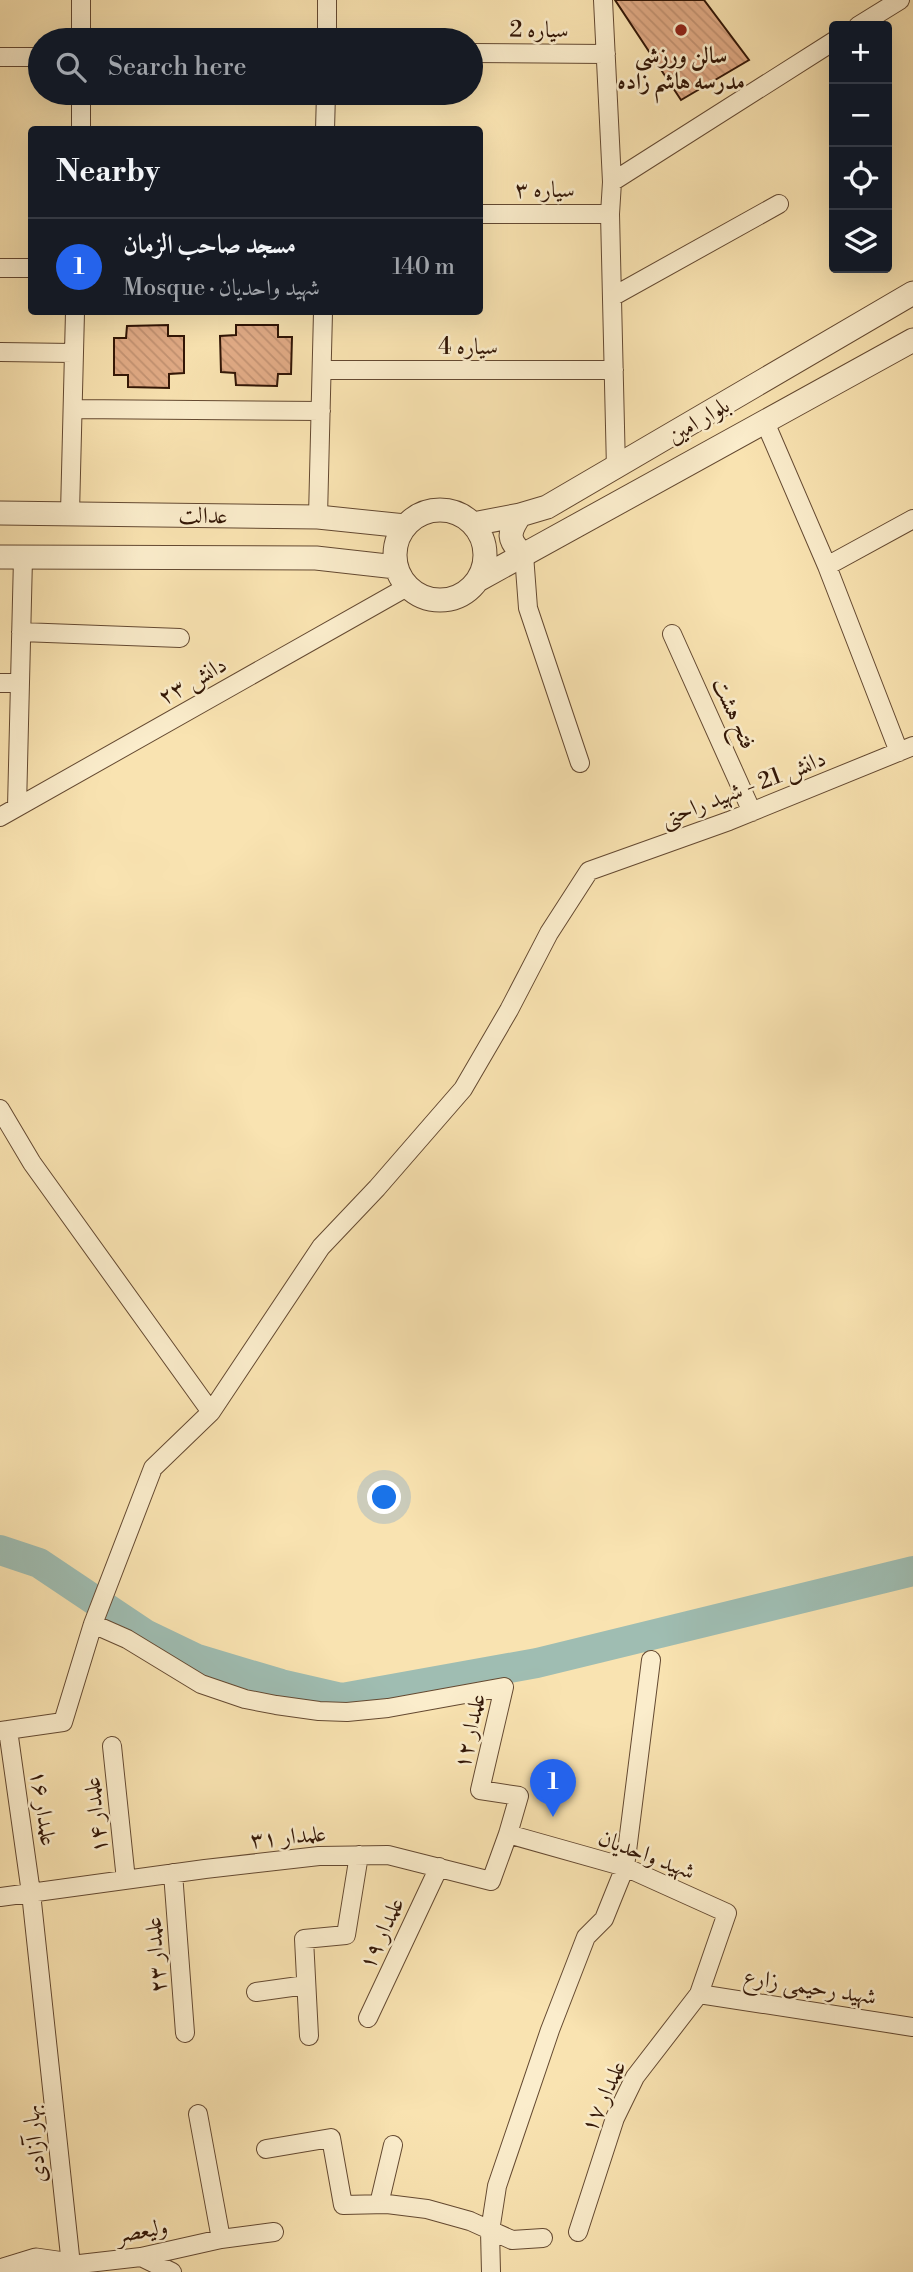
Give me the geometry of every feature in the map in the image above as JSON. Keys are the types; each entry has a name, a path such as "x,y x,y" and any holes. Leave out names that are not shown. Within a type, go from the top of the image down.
{"street":[{"path":"81,0 81,28"},
{"path":"327,0 327,28"},
{"path":"603,0 612,181 610,214 616,469"},
{"path":"866,21 900,0"},
{"path":"612,181 829,44"},
{"name":"سیاره 2","path":"483,53 606,54"},
{"path":"0,57 28,57"},
{"path":"81,105 81,126"},
{"path":"325,126 326,105"},
{"path":"612,297 779,204"},
{"name":"سیاره ۳","path":"483,214 610,214"},
{"path":"0,268 28,268"},
{"name":"بلوار امین","path":"473,524 520,516 547,507 913,293"},
{"path":"70,513 75,315"},
{"path":"318,517 323,315"},
{"name":"بلوار امین","path":"478,580 765,422 910,349"},
{"path":"0,352 73,353"},
{"name":"سیاره 4","path":"322,370 614,370"},
{"path":"73,409 321,411"},
{"path":"765,422 906,749"},
{"path":"444,510 455,512 473,524 485,549 483,570 478,580 461,595 450,599 427,598 402,577 395,545 405,526 423,513 444,510"},
{"name":"عدالت","path":"0,513 318,517 405,526"},
{"path":"520,516 512,527 510,537 515,547 524,555 528,608 580,763"},
{"path":"827,566 913,519"},
{"name":"عدالت","path":"0,557 316,558 402,577"},
{"path":"18,807 23,558"},
{"name":"دانش ۲۳","path":"0,817 402,577"},
{"path":"21,632 180,638"},
{"name":"فتح هشت","path":"673,634 752,812"},
{"path":"0,683 20,683"},
{"name":"دانش 21 - شهید راحتی","path":"211,1412 321,1247 377,1188 463,1089 509,1010 549,933 589,871 752,812 906,749"},
{"path":"0,1109 32,1163 211,1412 153,1468 93,1624 63,1722 4,1731"},
{"name":"علمدار ۱۲","path":"93,1624 127,1639 201,1684 245,1699 276,1705 347,1712 388,1708 505,1687 480,1790 519,1796"},
{"path":"491,2272 490,2231 497,2186 550,2031 586,1937 604,1919 625,1867 651,1660"},
{"name":"علمدار ۱۶","path":"4,1731 32,1893"},
{"name":"علمدار ۱۴","path":"112,1746 126,1880"},
{"name":"علمدار ۳۱","path":"0,1897 319,1856 388,1855 491,1881 519,1796"},
{"name":"شهید واحدیان","path":"508,1834 625,1867 727,1913 699,1994"},
{"path":"309,2036 304,1939 346,1936 359,1855"},
{"name":"علمدار ۱۹","path":"368,2018 439,1867"},
{"name":"علمدار ۲۳","path":"173,1873 185,2033"},
{"name":"بهار آزادی","path":"32,1893 71,2268"},
{"path":"256,1992 306,1985"},
{"name":"شهید رحیمی زارع","path":"699,1994 913,2026"},
{"name":"علمدار ۱۷","path":"578,2232 615,2118 635,2077 699,1994"},
{"path":"198,2114 220,2239"},
{"path":"266,2149 331,2138 343,2205 379,2204 427,2209 470,2221 512,2240 543,2238"},
{"path":"379,2204 393,2145"},
{"name":"ولیعصر","path":"71,2268 141,2257 220,2239 274,2232"},
{"path":"141,2257 172,2272"},
{"path":"0,2271 36,2260 71,2268"}],"building":[{"name":"سالن ورزشی مدرسه هاشم زاده","path":"615,0 704,0 749,60 681,100"},
{"path":"168,325 168,336 184,336 184,373 169,374 169,388 128,387 128,375 114,375 114,338 126,338 127,326"},
{"path":"236,325 278,325 278,337 292,337 291,374 278,374 277,386 236,385 235,373 221,372 220,336 236,335"}],"waterway":[{"path":"0,1550 39,1563 145,1634 197,1659 281,1684 342,1698 537,1663 913,1571"}],"place":[{"name":"سالن ورزشی مدرسه هاشم زاده","path":"681,30"},
{"name":"مسجد صاحب الزمان","path":"553,1817"}]}
